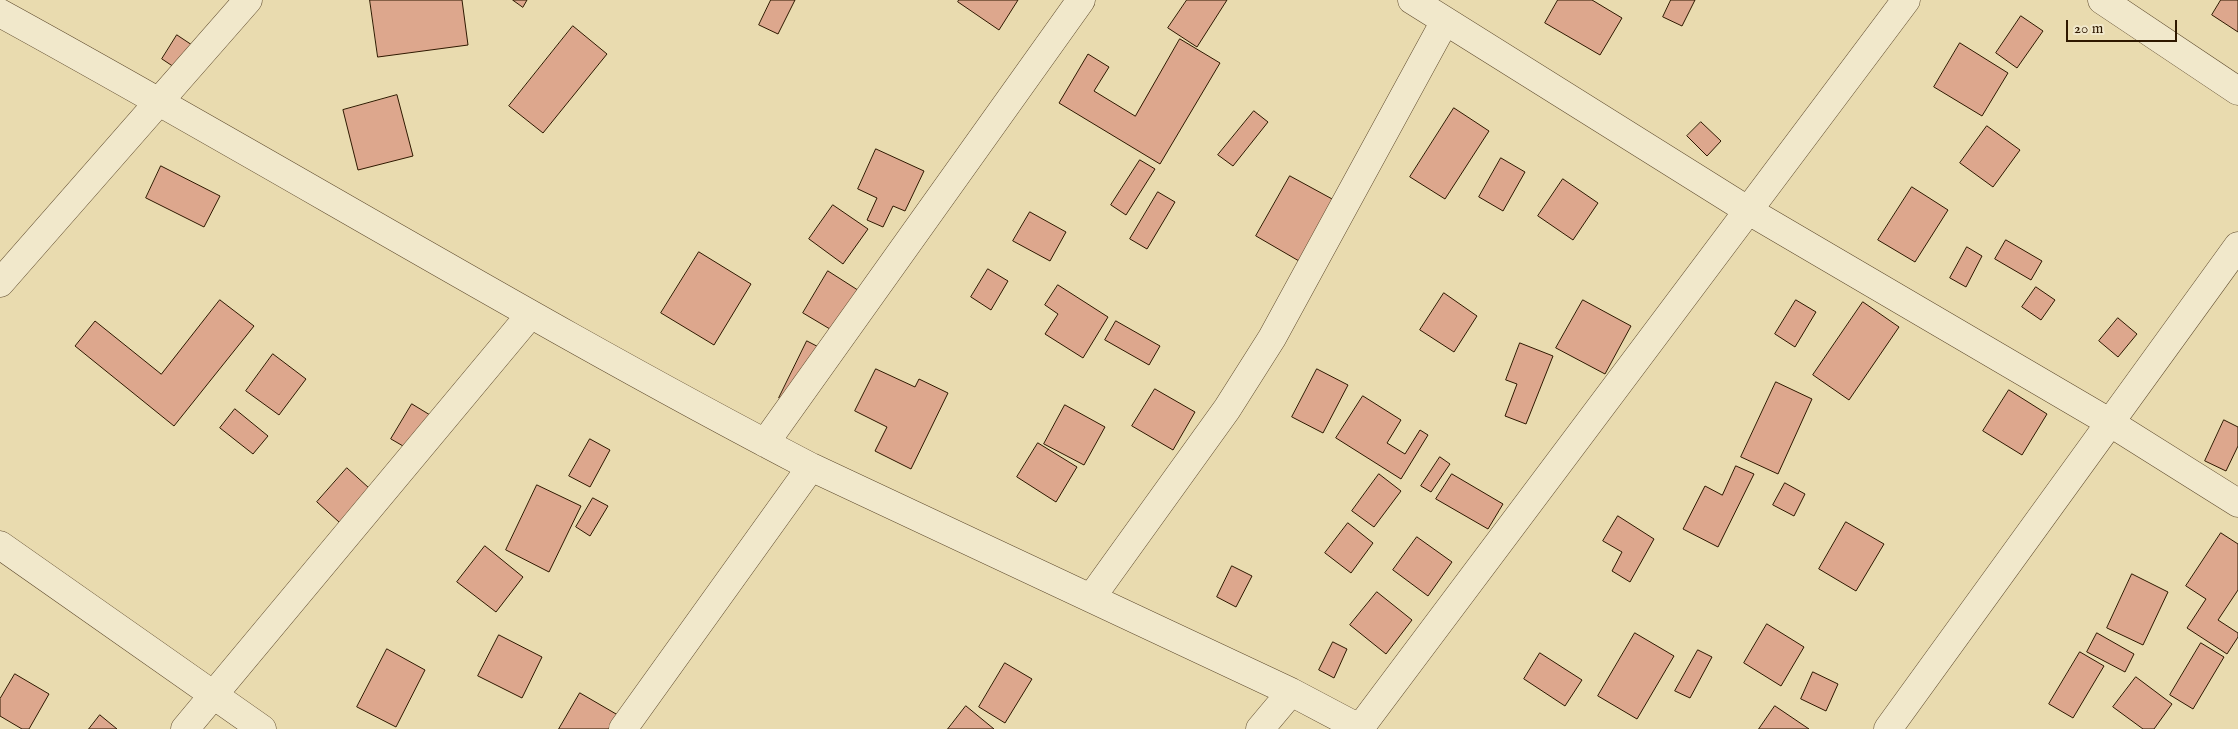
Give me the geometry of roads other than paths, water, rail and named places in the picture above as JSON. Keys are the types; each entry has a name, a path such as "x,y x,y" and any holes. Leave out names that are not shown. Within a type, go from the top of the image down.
{"street":[{"path":"0,283 248,0"},
{"path":"765,443 1081,0"},
{"path":"1412,0 1749,211 2109,422 2238,503"},
{"path":"0,13 160,100 530,315 765,443 811,467 1291,692 1360,729 1906,0"},
{"path":"2102,0 2238,91"},
{"path":"1091,598 1227,409 1272,338 1445,21"},
{"path":"1888,729 2238,246"},
{"path":"185,729 530,315"},
{"path":"623,729 811,467"},
{"path":"0,545 262,729"},
{"path":"1260,729 1291,692"}]}
